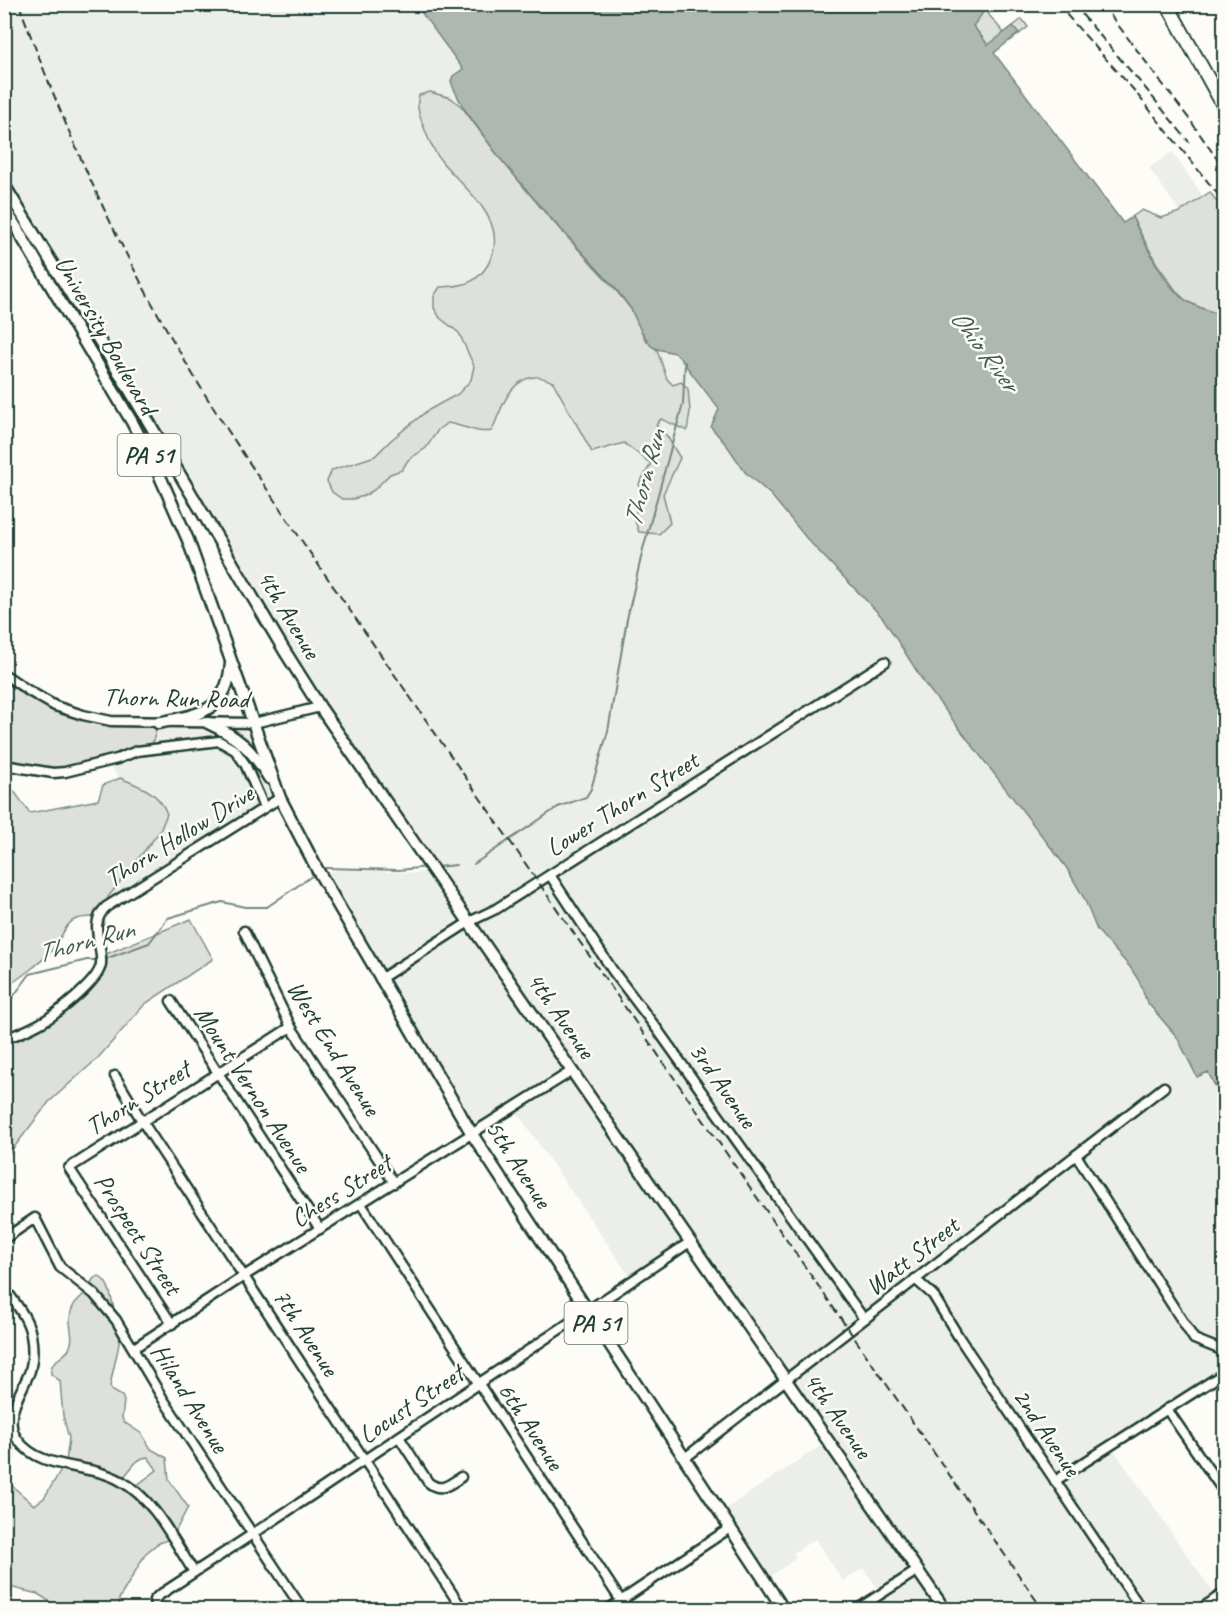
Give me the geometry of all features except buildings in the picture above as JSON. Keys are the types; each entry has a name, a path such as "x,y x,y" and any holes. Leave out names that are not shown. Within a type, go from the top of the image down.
{"highway":[{"path":"1167,4 1224,107"}],"main road":[{"name":"University Boulevard","path":"4,185 156,436"},
{"name":"University Boulevard","path":"4,207 150,456 188,540 254,723"},
{"name":"4th Avenue","path":"156,436 320,707 945,1610"},
{"path":"150,456 163,447"},
{"path":"158,723 201,713 215,704 226,687 231,660"},
{"path":"208,723 245,744 280,798"},
{"name":"5th Avenue","path":"254,723 280,798 316,869 472,1134 784,1610"}],"street":[{"name":"Lower Thorn Street","path":"380,979 469,922 496,909 885,662"},
{"name":"Thorn Run Road","path":"4,674 43,699 68,711 111,721 254,723 320,707"},
{"path":"4,765 53,773 65,772 117,759 136,750 219,741 235,750 245,764 264,807"},
{"name":"Thorn Hollow Drive","path":"4,1039 28,1030 53,1014 97,975 101,960 97,923 101,911 280,798"},
{"name":"3rd Avenue","path":"550,875 613,971 864,1319"},
{"name":"West End Avenue","path":"244,931 291,1027 394,1183"},
{"name":"Mount Vernon Avenue","path":"171,1001 320,1229"},
{"name":"Thorn Street","path":"69,1168 291,1027"},
{"name":"Chess Street","path":"134,1348 244,1276 572,1071"},
{"name":"7th Avenue","path":"115,1076 142,1121 464,1610"},
{"name":"Watt Street","path":"685,1458 1164,1087"},
{"path":"1076,1155 1194,1340 1224,1351"},
{"name":"Prospect Street","path":"69,1168 172,1324"},
{"name":"6th Avenue","path":"361,1204 627,1610"},
{"name":"Hiland Avenue","path":"4,1239 35,1218 60,1267 94,1294 116,1320 163,1399 303,1610"},
{"name":"Locust Street","path":"155,1605 158,1596 690,1242"},
{"name":"2nd Avenue","path":"915,1280 933,1294 960,1339 1142,1610"},
{"path":"4,1287 25,1318 30,1328 32,1343 32,1363 11,1419 15,1436 30,1452 41,1458 93,1469 132,1488 154,1510 194,1572"},
{"path":"1055,1481 1218,1377 1224,1377"},
{"path":"1167,1409 1224,1492"},
{"path":"399,1437 432,1486 447,1487 461,1477"},
{"path":"607,1610 730,1528"},
{"path":"856,1610 918,1570"},
{"path":"1199,1610 1224,1593"}],"shaded area":[{"path":"5,5 416,5 463,69 583,252 631,309 640,329 667,351 680,358 719,409 721,438 736,461 771,495 808,540 883,618 925,685 1066,867 1084,898 1091,918 1107,943 1130,967 1139,981 1147,1002 1177,1037 1197,1076 1208,1071 1224,1104 1224,1377 1111,1446 1217,1598 1199,1610 862,1609 881,1593 863,1568 843,1581 815,1539 793,1553 796,1558 765,1580 721,1512 828,1441 690,1242 633,1281 514,1108 472,1134 320,875 337,870 415,873 433,870 320,707 5,185"},
{"path":"965,5 988,5 989,15 1004,33 1022,19 1028,27 1010,41 988,45 964,14"},
{"path":"430,92 451,98 462,107 499,157 547,215 631,309 645,339 657,350 667,379 673,385 681,382 688,389 690,411 687,431 661,419 656,425 667,436 680,458 663,494 670,523 659,534 639,532 634,518 641,494 639,484 651,464 624,443 592,452 553,382 539,377 518,383 502,406 492,431 480,431 447,423 438,430 426,448 408,460 402,470 390,474 374,490 364,496 342,499 332,492 327,481 332,470 375,456 427,411 458,394 471,380 474,366 459,333 440,318 434,308 434,296 440,287 467,283 478,277 487,266 494,250 494,236 491,222 483,209 442,162 429,140 419,114 418,103 419,95"},
{"path":"1172,152 1203,196 1180,212 1149,168"},
{"path":"1210,192 1224,212 1224,338 1177,292 1157,264 1132,217 1142,210 1161,218 1180,212"},
{"path":"4,674 29,691 83,715 158,723 151,748 65,772 5,765"},
{"path":"158,723 254,723 280,798 106,907 108,897 160,831 144,787 120,778 110,767 109,761"},
{"path":"120,778 148,791 164,806 167,814 160,831 108,897 106,907 98,917 79,918 69,924 50,953 5,987 4,781 8,783 30,813 98,800 103,785"},
{"path":"191,919 213,959 145,1004 98,1058 49,1102 5,1159 5,1039 28,1030 92,981 101,956"},
{"path":"99,1276 103,1279 120,1322 119,1346 110,1387 122,1396 124,1401 122,1418 124,1422 142,1434 151,1449 167,1458 169,1480 188,1507 172,1538 157,1544 146,1553 119,1599 120,1609 61,1609 38,1594 5,1586 4,1415 10,1419 14,1456 10,1484 34,1505 44,1498 66,1462 69,1438 63,1416 60,1381 51,1374 51,1369 69,1349 72,1341 70,1317 72,1309 94,1278","holes":["148,1457 157,1470 133,1488 120,1480 143,1458"]}],"water":[{"name":"Ohio River","path":"416,5 982,5 982,14 973,26 988,45 1013,26 1019,33 994,53 1123,223 1132,217 1169,284 1185,300 1224,316 1224,1104 1208,1072 1197,1077 1177,1037 1147,1002 1139,981 1130,967 1097,930 1084,898 1066,867 925,684 883,618 808,540 771,495 745,472 711,427 719,409 680,358 675,353 651,346 631,309 615,288 547,214 499,157 463,107 453,87 451,81 453,76 463,69"}],"waterway":[{"name":"Thorn Run","path":"474,864 558,807 586,797 591,789 608,731 627,619 643,549 683,404 685,362"},
{"name":"Thorn Run","path":"437,867 456,865"},
{"name":"Thorn Run","path":"326,868 399,870 428,867"},
{"name":"Thorn Run","path":"105,959 149,943 168,918 222,902 245,907 267,907 312,876"},
{"name":"Thorn Run","path":"4,1009 30,974 87,960 99,960"}],"railway":[{"path":"19,4 54,95 113,228 158,314 212,405 306,547 1043,1610"},
{"path":"1057,4 1132,88 1224,202"},
{"path":"1073,4 1189,142"},
{"path":"1102,4 1224,169"}]}
